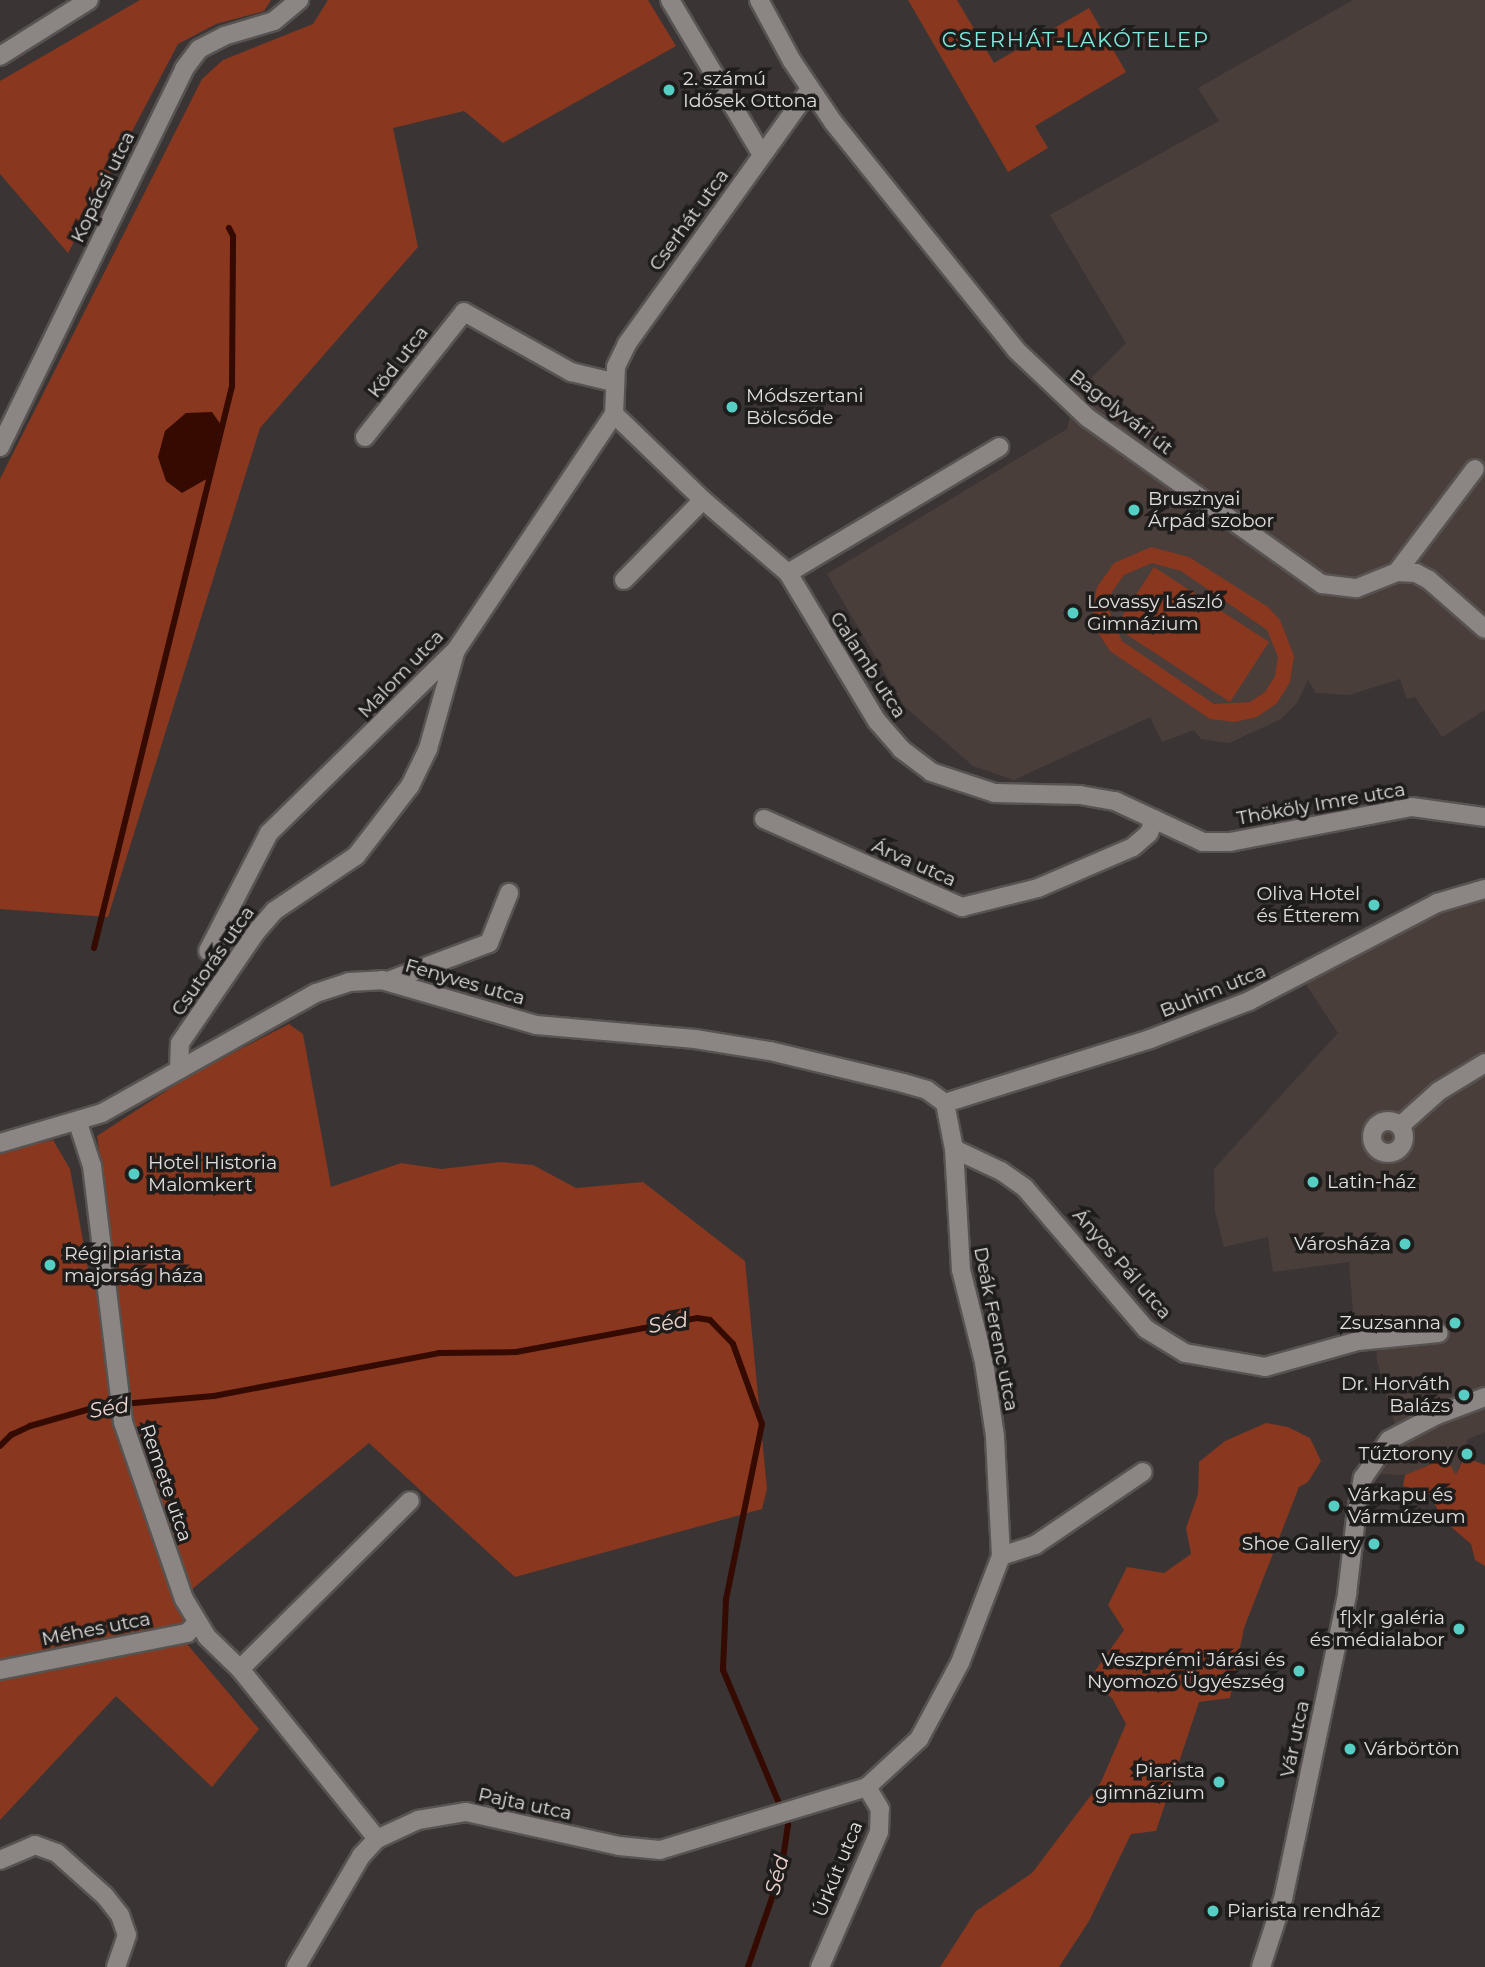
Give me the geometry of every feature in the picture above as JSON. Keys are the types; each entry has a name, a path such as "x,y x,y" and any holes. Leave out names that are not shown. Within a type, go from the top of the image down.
{"street":[{"path":"0,56 65,5 89,0"},
{"name":"Kopácsi utca","path":"0,447 184,69 199,49 224,36 274,21 299,0"},
{"path":"670,0 762,155"},
{"name":"Bagolyvári út","path":"759,0 810,89 991,323 1088,418 1322,583 1357,588 1397,572"},
{"name":"Cserhát utca","path":"613,382 627,344 810,89"},
{"name":"Köd utca","path":"365,438 464,312 571,372 613,382"},
{"path":"613,382 614,414"},
{"name":"Galamb utca","path":"614,414 703,500 788,573 877,721 901,749 931,772 995,793 1080,795 1115,801 1161,822"},
{"name":"Malom utca","path":"208,951 269,833 456,650 614,414"},
{"path":"788,573 999,447"},
{"path":"1397,572 1475,469"},
{"path":"624,580 703,500"},
{"path":"1397,572 1416,573 1429,580 1485,629"},
{"name":"Csutorás utca","path":"179,1070 180,1044 256,932 274,911 356,856 410,786 428,749 456,650"},
{"name":"Thököly Imre utca","path":"1161,822 1203,842 1216,843 1412,807 1485,817"},
{"name":"Árva utca","path":"764,819 962,907 1038,888 1133,847 1161,822"},
{"name":"Buhim utca","path":"945,1103 1150,1039 1249,1001 1437,903 1485,889"},
{"path":"388,981 489,943 509,893"},
{"name":"Fenyves utca","path":"0,1143 78,1123 316,993 349,982 388,981 536,1025 695,1039 770,1051 927,1090 945,1103"},
{"path":"1400,1126 1439,1091 1485,1063"},
{"name":"Deák Ferenc utca","path":"798,1807 867,1787 919,1739 960,1663 1001,1556 995,1436 956,1233 954,1149 945,1103"},
{"name":"Remete utca","path":"78,1123 92,1166 108,1279 123,1422 184,1598 197,1623 240,1670 377,1839"},
{"name":"Ányos Pál utca","path":"954,1149 1001,1171 1025,1188 1146,1329 1185,1353 1265,1367 1358,1341 1439,1333"},
{"name":"Vár utca","path":"1261,1967 1283,1899 1347,1594 1363,1478 1389,1440 1480,1399"},
{"path":"1001,1556 1035,1545 1143,1472"},
{"path":"240,1670 410,1500"},
{"name":"Méhes utca","path":"0,1670 187,1633 197,1623"},
{"name":"Úrkút utca","path":"820,1967 879,1832 880,1809 867,1787"},
{"name":"Pajta utca","path":"296,1967 348,1874 377,1839 418,1819 466,1812 619,1846 660,1850 798,1807"},
{"path":"6,1856 35,1846 57,1853 120,1915 127,1936 116,1967"}],"shaded area":[{"path":"140,0 271,0 264,11 216,24 178,44 68,253 0,174 0,81"},
{"path":"328,0 648,0 676,46 503,143 464,111 393,128 418,247 260,428 108,917 0,909 0,479 202,79 223,60 313,24"},
{"path":"908,0 957,0 994,63 1089,8 1126,72 1035,126 1048,148 1008,172"},
{"path":"1353,0 1485,0 1485,710 1442,737 1415,697 1407,699 1400,679 1349,695 1316,693 1308,680 1297,703 1281,719 1229,743 1201,739 1194,730 1162,742 1150,717 1014,780 973,766 904,706 827,574 1067,429 1075,395 1126,343 1050,215 1219,121 1198,88"},
{"path":"212,412 221,425 210,477 182,493 166,481 158,457 165,431 186,413"},
{"path":"1151,547 1189,557 1268,607 1280,620 1294,656 1290,682 1277,703 1257,717 1235,722 1210,719 1110,651 1099,634 1093,611 1097,587 1114,563","holes":["1152,563 1181,571 1267,630 1278,657 1275,676 1265,692 1250,702 1214,704 1122,641 1109,611 1112,592 1124,575"]},
{"path":"1154,567 1269,642 1230,702 1115,627"},
{"path":"1485,893 1485,1432 1468,1439 1456,1476 1446,1458 1405,1475 1375,1474 1400,1443 1377,1361 1376,1335 1355,1336 1349,1262 1273,1272 1268,1237 1224,1247 1215,1211 1214,1169 1338,1033 1305,983 1430,911"},
{"path":"289,1024 303,1034 331,1187 401,1163 441,1169 501,1162 533,1165 576,1188 643,1182 745,1261 767,1489 762,1509 515,1577 369,1443 185,1595 181,1637 259,1729 212,1787 116,1696 0,1820 0,1152 53,1140 70,1169 89,1274 116,1272 97,1136 192,1074"},
{"path":"1266,1423 1288,1427 1310,1438 1321,1461 1308,1482 1299,1487 1244,1628 1230,1698 1199,1702 1156,1831 1131,1834 1089,1921 1059,1967 940,1967 976,1911 1032,1873 1101,1782 1126,1724 1112,1698 1098,1687 1095,1671 1124,1630 1108,1605 1127,1567 1164,1573 1191,1554 1186,1528 1198,1494 1199,1462 1225,1441"},
{"path":"1464,1457 1485,1465 1485,1566 1475,1560 1471,1544 1443,1520 1430,1495 1403,1486 1405,1475 1446,1458 1456,1475"}],"waterway":[{"path":"94,948 232,386 233,236 229,228"},
{"name":"Séd","path":"0,1446 11,1435 30,1426 100,1406 214,1396 439,1353 516,1352 697,1318 710,1320 733,1344 762,1424 726,1600 723,1670 788,1825 781,1872 748,1967"}],"place":[{"name":"2. számú Idősek Ottona","path":"669,90"},
{"name":"Módszertani Bölcsőde","path":"732,407"},
{"name":"Brusznyai Árpád szobor","path":"1134,510"},
{"name":"Lovassy László Gimnázium","path":"1073,613"},
{"name":"Oliva Hotel és Étterem","path":"1374,905"},
{"name":"Hotel Historia Malomkert","path":"134,1174"},
{"name":"Latin-ház","path":"1313,1182"},
{"name":"Városháza","path":"1405,1244"},
{"name":"Régi piarista majorság háza","path":"50,1265"},
{"name":"Zsuzsanna","path":"1455,1323"},
{"name":"Dr. Horváth Balázs","path":"1464,1395"},
{"name":"Tűztorony","path":"1467,1454"},
{"name":"Várkapu és Vármúzeum","path":"1334,1506"},
{"name":"Shoe Gallery","path":"1374,1544"},
{"name":"f|x|r galéria és médialabor","path":"1459,1629"},
{"name":"Veszprémi Járási és Nyomozó Ügyészség","path":"1299,1671"},
{"name":"Várbörtön","path":"1350,1749"},
{"name":"Piarista gimnázium","path":"1219,1782"},
{"name":"Piarista rendház","path":"1213,1911"}],"district":[{"name":"CSERHÁT-LAKÓTELEP","path":"1076,40"}]}
